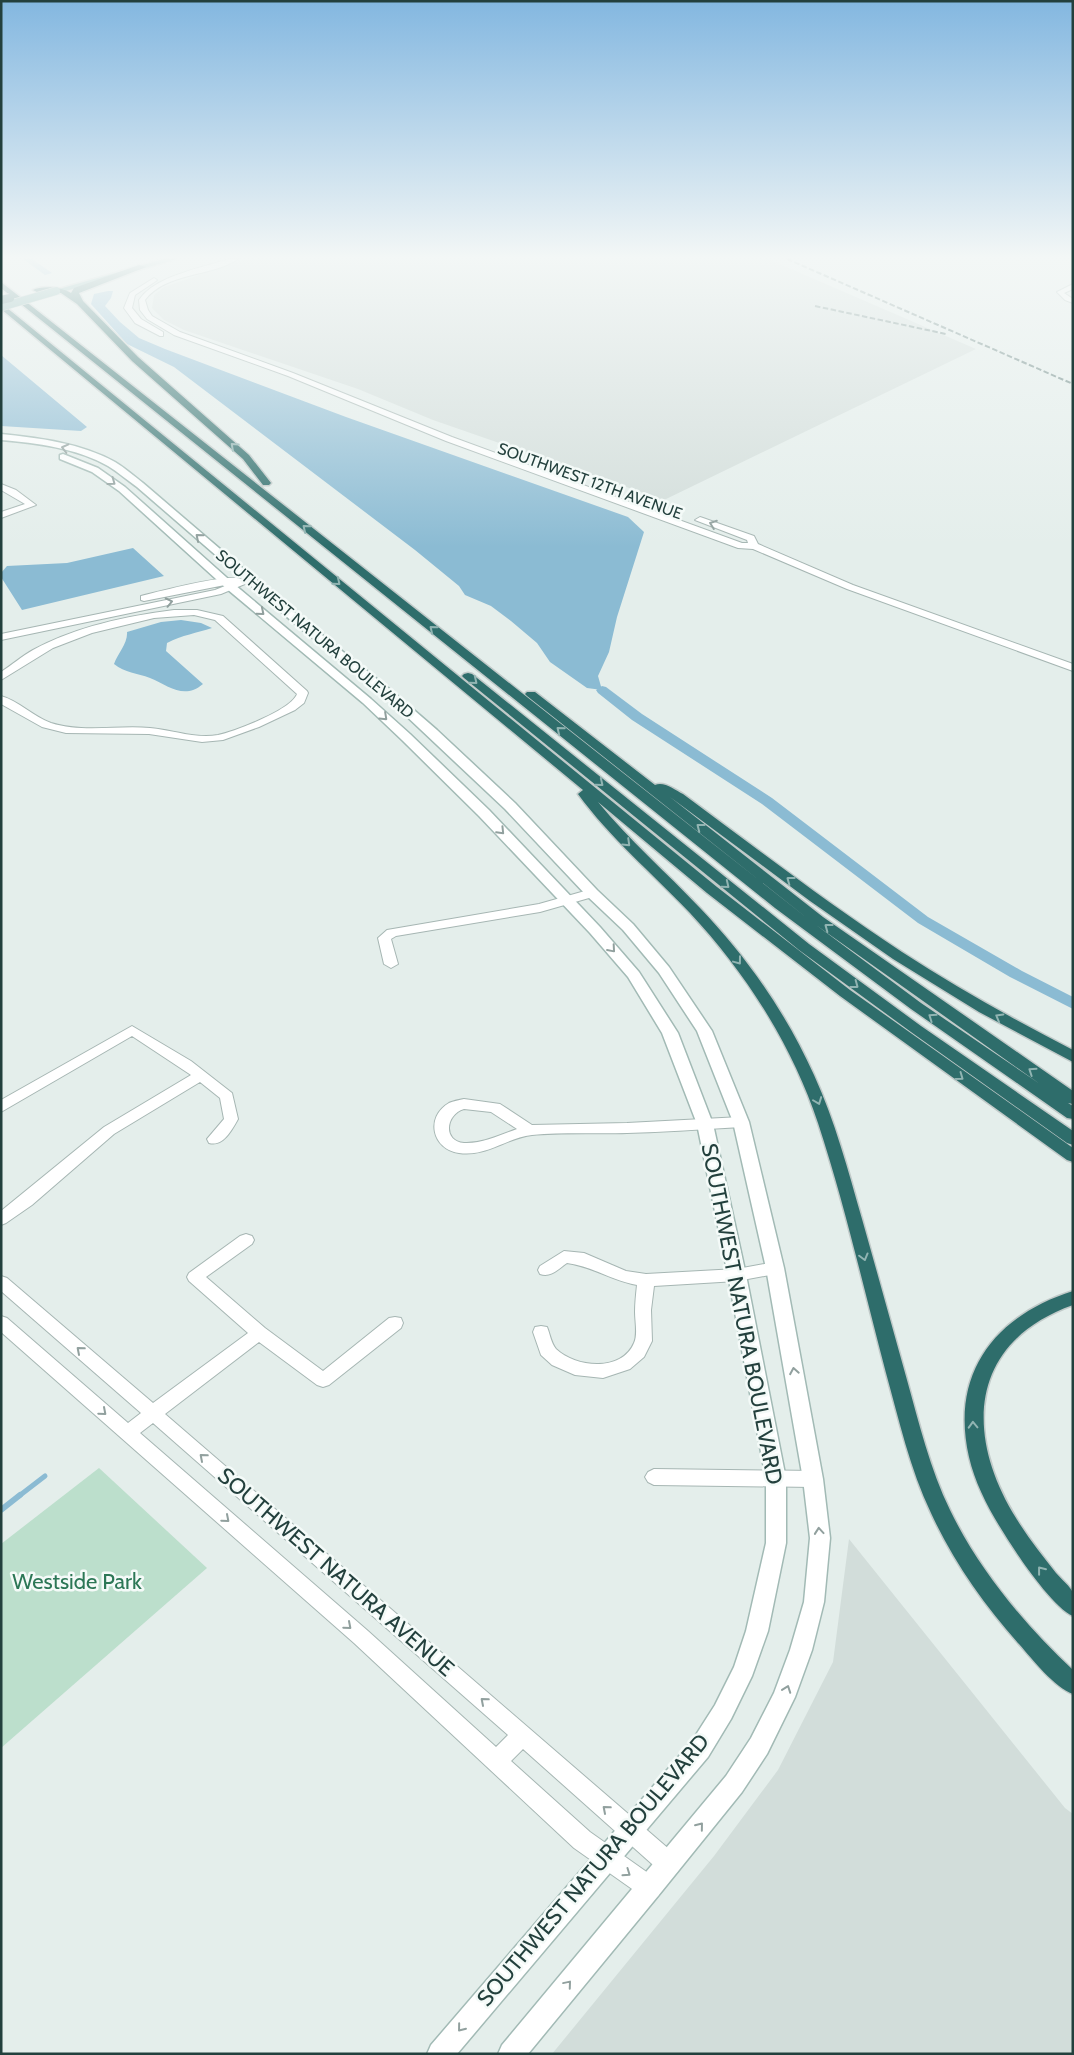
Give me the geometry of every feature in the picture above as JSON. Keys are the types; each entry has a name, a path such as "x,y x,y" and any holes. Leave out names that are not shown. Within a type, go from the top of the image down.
{"highway":[{"path":"62,355 712,890 845,994 1073,1156"},
{"path":"72,355 755,908 908,1024 1073,1139"},
{"path":"90,355 774,901 900,994 1073,1114"},
{"path":"102,355 831,929 965,1025 1073,1099"},
{"path":"131,355 246,457 266,483"},
{"path":"561,766 619,836 720,937 762,993 787,1036 809,1079 826,1123 911,1432 930,1487 955,1538 986,1585 1022,1631 1073,1684"},
{"path":"623,767 679,798 898,956 980,1006 1073,1056"},
{"path":"1073,1298 1030,1317 996,1348 982,1371 978,1384 973,1422 976,1449 983,1471 1004,1515 1034,1562 1073,1608"}],"street":[{"name":"SOUTHWEST 12TH AVENUE","path":"217,355 302,386 350,399"},
{"name":"SOUTHWEST 12TH AVENUE","path":"238,355 420,425 449,439 741,546 754,546 850,587 1073,668"},
{"name":"SOUTHWEST 12TH AVENUE","path":"420,425 449,431 599,484"},
{"name":"SOUTHWEST NATURA BOULEVARD","path":"1,437 47,443 112,465 140,485 433,733 510,806 592,893 634,934 664,970 704,1032 741,1122 775,1268 813,1478 820,1538 814,1602 802,1650 787,1690 759,1746 734,1784 512,2054"},
{"name":"SOUTHWEST NATURA BOULEVARD","path":"1,445 62,456 96,470 122,489 227,584 367,701 484,813 567,900 634,975 670,1033 705,1124 737,1275 776,1480 776,1543 766,1596 744,1669 723,1712 700,1749 471,2015 440,2054"},
{"path":"1,487 13,492 32,505 1,515"},
{"name":"SOUTHWEST 12TH AVENUE","path":"695,518 751,538 754,546"},
{"path":"1,637 57,621 137,604 218,592 227,584 249,579"},
{"path":"1,677 36,652 72,636 114,624 160,615 190,612 219,618 303,693 300,701 291,708 255,725 220,738 202,739 149,731 66,730 46,725 1,699"},
{"path":"1,628 57,621"},
{"path":"390,964 384,938 392,933 540,908 592,893"},
{"path":"1,1107 132,1030 202,1075 227,1096 231,1119 225,1129 214,1139"},
{"path":"1,1219 97,1139 202,1075"},
{"name":"SOUTHWEST NATURA BOULEVARD","path":"529,1130 495,1107 464,1104 454,1107 445,1116 441,1124 441,1133 447,1141 459,1148 478,1148 529,1130 627,1128 741,1122"},
{"path":"246,1240 195,1277 259,1333 323,1380 395,1323"},
{"path":"546,1270 564,1257 584,1259 624,1277 646,1280 737,1275 775,1268"},
{"path":"541,1332 547,1350 558,1360 581,1370 603,1371 624,1364 638,1352 644,1341 643,1310 646,1280"},
{"name":"SOUTHWEST NATURA AVENUE","path":"1,1282 669,1864"},
{"name":"SOUTHWEST NATURA AVENUE","path":"1,1322 361,1637 582,1840 650,1888"},
{"path":"127,1433 259,1333"},
{"path":"654,1477 776,1480 813,1478"},
{"path":"496,1761 523,1735"}],"shaded area":[{"path":"257,355 964,355 664,500 433,420 358,389"},
{"path":"849,1539 1065,1808 1073,1814 1073,2054 552,2054 714,1856 778,1770 833,1662"}],"green space":[{"name":"Westside Park","path":"99,1468 207,1568 1,1748 1,1544"}],"water":[{"path":"1,355 87,427 81,431 1,426"},
{"path":"149,355 181,355 346,417 628,517 644,532 617,617 609,652 598,676 602,690 587,688 550,662 537,643 511,621 491,606 465,595 459,586 415,550 174,367"},
{"path":"133,548 164,576 22,610 1,577 1,573 7,566 67,563"},
{"path":"181,620 201,623 212,628 167,643 166,651 203,684 196,689 189,691 176,690 150,678 122,669 114,664 124,644 127,632 161,622"}],"waterway":[{"path":"602,690 637,717 767,801 923,920 1016,974 1073,1004"},
{"path":"19,1496 45,1476"},
{"path":"1,1510 20,1495"}],"railway":[{"path":"1006,355 1073,384"}]}
